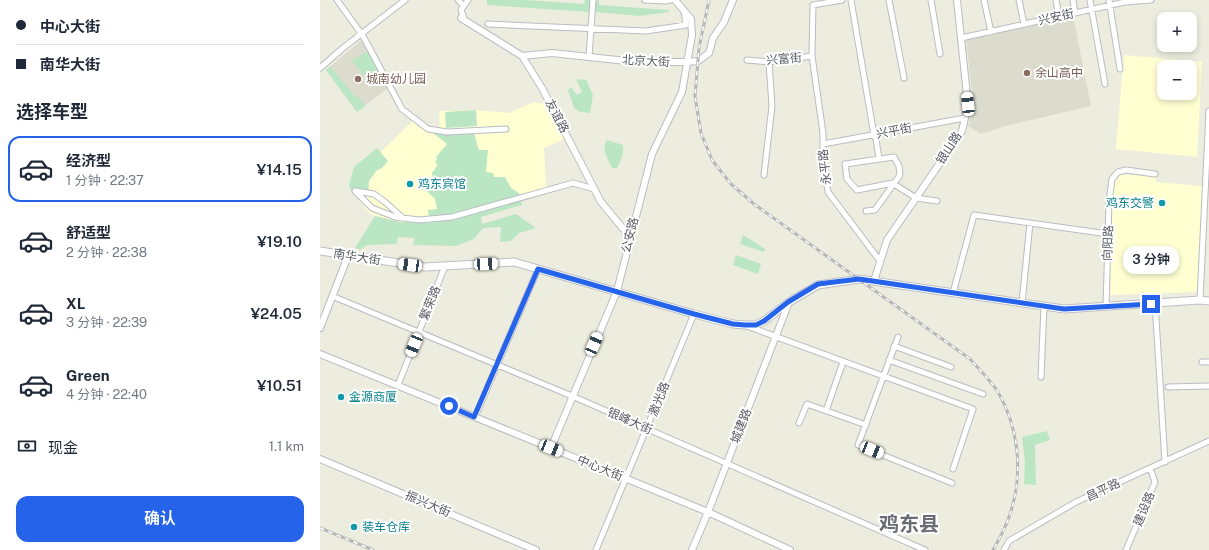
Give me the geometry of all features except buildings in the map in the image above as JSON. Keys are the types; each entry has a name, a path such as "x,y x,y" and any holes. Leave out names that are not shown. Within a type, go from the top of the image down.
{"main road":[{"name":"南华大街","path":"320,251 425,267 514,262 694,314 733,324 745,325 756,325 764,321 788,302 818,284 859,279 1064,309 1200,300 1209,301"}],"street":[{"path":"337,0 362,34 402,108 428,129 447,132 506,129"},
{"path":"320,68 405,0"},
{"path":"458,0 464,6"},
{"path":"463,19 461,10 468,0"},
{"path":"589,57 593,0"},
{"path":"644,0 670,0"},
{"path":"488,24 646,31 686,25 684,11 675,0"},
{"name":"北京大街","path":"522,56 552,53 636,62 698,61 709,53 713,38 724,22 734,0"},
{"name":"兴富街","path":"747,60 769,62 812,56 813,2 842,0"},
{"path":"851,0 879,159"},
{"path":"890,0 904,78"},
{"path":"931,0 940,54"},
{"name":"银山路","path":"874,281 887,240 962,131 968,104 958,0"},
{"path":"984,0 991,32"},
{"path":"1019,0 1024,24"},
{"path":"1056,0 1059,17"},
{"path":"1073,0 1075,13"},
{"path":"1090,0 1105,84"},
{"name":"兴安街","path":"961,38 1092,10 1110,3 1149,0"},
{"path":"1110,3 1120,69"},
{"name":"公安路","path":"551,448 617,291 652,154 682,92 692,35 691,19 684,11"},
{"name":"友谊路","path":"463,19 522,56 542,88 601,202 630,237"},
{"name":"永平路","path":"812,56 823,133 823,157 828,192 880,261"},
{"path":"764,175 772,106 769,62"},
{"path":"1200,300 1209,111"},
{"name":"兴平街","path":"823,144 965,118"},
{"path":"866,211 875,210 894,184 900,175 900,166 894,157 845,164 847,179 857,190 893,183 894,184 916,198 937,201"},
{"name":"向阳路","path":"1106,307 1109,202 1112,179 1118,172 1126,170 1155,174"},
{"path":"403,218 386,202 374,194 355,191 372,208 395,218 420,220 452,217 573,183 594,189"},
{"path":"953,293 974,215 1108,234"},
{"path":"1022,303 1030,223"},
{"path":"320,328 348,256"},
{"name":"繁荣路","path":"398,385 445,266"},
{"path":"474,417 538,269"},
{"name":"银峰大街","path":"332,296 572,396 916,548 926,550"},
{"name":"城建路","path":"692,550 708,512 788,302"},
{"path":"1155,303 1165,462"},
{"path":"1041,377 1044,306"},
{"name":"激光路","path":"596,550 694,314"},
{"path":"745,325 973,409 953,469"},
{"path":"898,337 858,445 952,483"},
{"path":"894,346 951,367"},
{"name":"中心大街","path":"320,354 627,478 708,512 790,550"},
{"path":"889,360 983,394"},
{"path":"826,411 843,362"},
{"path":"1202,362 1209,362"},
{"path":"1168,388 1209,386"},
{"path":"799,423 807,404 866,425"},
{"name":"昌平路","path":"1004,550 1009,541 1076,502 1209,441"},
{"name":"振兴大街","path":"320,459 536,550"},
{"name":"建设路","path":"1126,550 1155,482 1150,468"}],"shaded area":[{"path":"487,0 526,0 584,4 585,0 590,1 589,12 487,5"},
{"path":"599,0 599,5 669,10 669,12 640,16 595,12 596,1"},
{"name":"余山高中","path":"1073,16 1091,106 1009,125 981,134 968,126 974,108 966,40"},
{"name":"城南幼儿园","path":"363,39 389,87 357,112 326,70"},
{"path":"368,51 382,78 373,86 352,61"},
{"path":"1124,55 1180,60 1157,60 1157,100 1197,100 1197,62 1202,62 1197,157 1116,149"},
{"path":"330,66 356,98 358,96 366,106 357,112 326,70"},
{"path":"576,79 586,80 593,95 590,113 580,112 574,108 568,90 571,87 577,95 582,92"},
{"path":"534,102 545,104 551,109 566,138 544,148 546,187 522,196 430,223 400,222 375,216 369,213 359,200 364,168 414,120 440,132 439,111 475,110 509,113"},
{"path":"476,110 477,126 446,128 445,112"},
{"path":"433,133 474,133 479,150 488,150 486,172 493,173 494,177 505,177 511,188 519,193 522,205 481,217 482,224 516,214 536,228 519,233 511,241 500,242 501,227 483,228 474,239 456,246 413,245 415,238 398,237 397,244 367,245 360,250 355,248 375,216 400,222 430,223 428,210 437,209 435,199 427,191 440,190 439,186 430,186 425,183 433,178 432,173 438,165 435,162 437,159 436,157 447,144"},
{"path":"607,140 623,145 622,157 617,168 613,168 611,166 605,153 605,143"},
{"path":"377,148 388,161 382,168 377,170 369,181 368,196 352,194 349,185 354,167"},
{"path":"1123,174 1156,177 1156,182 1201,186 1203,188 1198,292 1110,295 1112,193 1114,183"},
{"path":"743,235 765,249 764,252 740,244"},
{"path":"736,255 761,264 758,274 733,265"},
{"path":"1047,431 1050,440 1035,445 1036,485 1024,484 1025,462 1022,437"}],"railway":[{"path":"709,0 699,48 695,96 701,133 712,160 731,184 754,204 970,359 998,392 1011,420 1015,435 1018,466 1015,496 1011,511 993,550"},
{"path":"320,528 373,550"}],"place":[{"name":"余山高中","path":"1027,73"},
{"name":"城南幼儿园","path":"358,79"},
{"name":"鸡东宾馆","path":"410,184"},
{"name":"鸡东交警","path":"1162,203"},
{"name":"金源商厦","path":"341,397"},
{"name":"装车仓库","path":"354,527"}],"district":[{"name":"鸡东县","path":"909,524"}],"route":[{"path":"449,406 474,417 538,269 694,314 733,324 745,325 756,325 764,321 788,302 818,284 859,279 1064,309 1151,304"}]}
